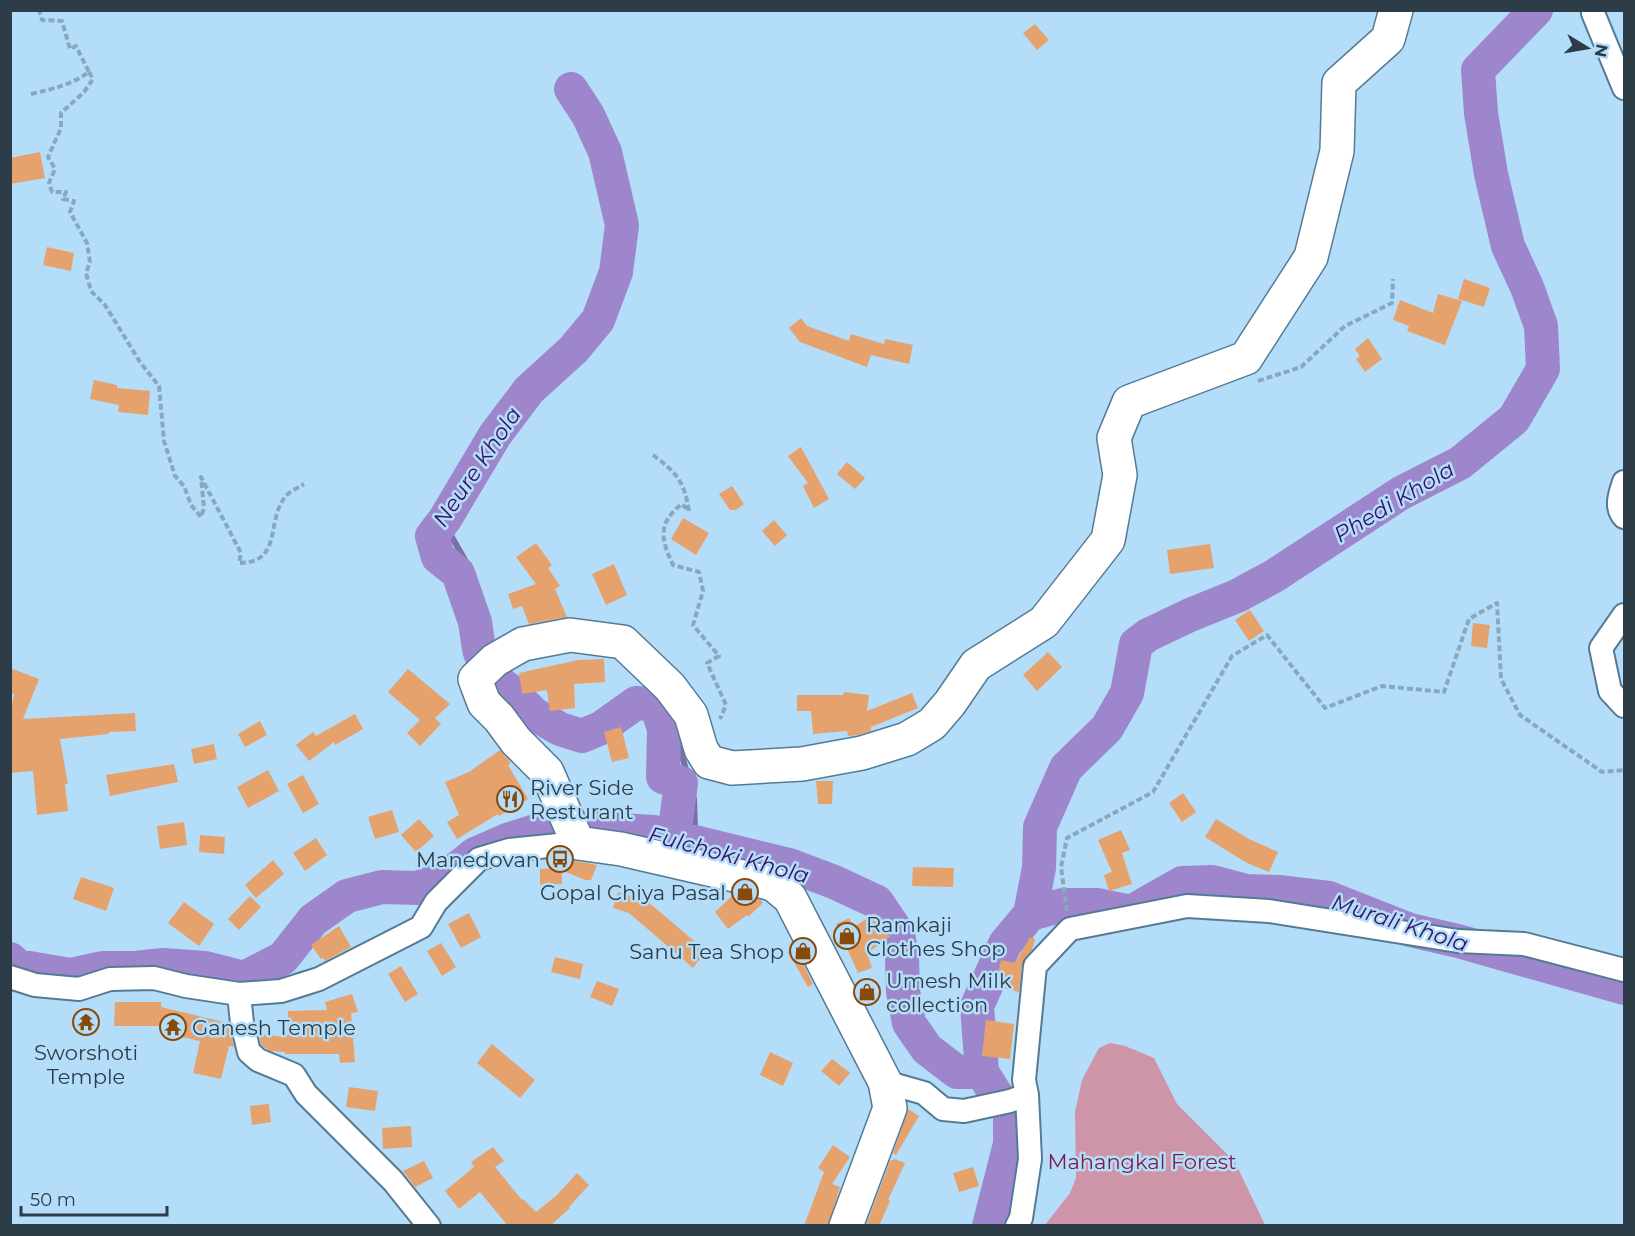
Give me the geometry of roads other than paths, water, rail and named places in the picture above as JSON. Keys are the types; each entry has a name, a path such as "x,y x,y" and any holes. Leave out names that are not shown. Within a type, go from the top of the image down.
{"main road":[{"path":"846,1226 890,1108 885,1082 790,898 773,884 621,849 578,843 548,772 516,741 499,718 484,703 485,669 523,644 570,635 623,642 670,687 691,715 701,749 709,762 732,768 802,764 862,753 907,739 932,724 950,704 976,665 1044,622 1108,540 1120,475 1114,438 1129,402 1245,358 1311,257 1337,151 1339,83 1388,39 1396,10"}],"street":[{"path":"1593,13 1624,88"},
{"path":"1624,482 1619,497 1620,513 1624,517"},
{"path":"1624,615 1601,648 1610,691 1624,706"},
{"path":"10,977 34,985 80,989 110,979 154,978 186,986 239,994 281,991 319,979 421,927 436,902 479,860 509,850 578,843"},
{"path":"1017,1226 1021,1218 1030,1159 1018,1098 1024,1080 1035,966 1070,930 1187,906 1269,911 1458,940 1524,944 1624,970"},
{"path":"239,994 242,1023 249,1053 258,1060 294,1075 306,1094 393,1182 429,1226"},
{"path":"885,1082 924,1093 944,1109 964,1111 1018,1098"}],"waterway":[{"name":"Phedi Khola","path":"1030,914 1039,868 1040,827 1066,768 1107,728 1127,693 1136,644 1148,635 1237,596 1274,576 1401,493 1460,463 1514,419 1543,369 1541,326 1527,287 1508,246 1491,174 1481,113 1478,70 1536,10"},
{"name":"Neure Khola","path":"571,89 588,115 605,152 622,225 616,272 598,320 573,350 529,390 495,435 445,519 432,536 438,557 458,573 475,622 479,649 487,673 513,693 534,714 560,729 582,736 601,728 636,703 656,704 664,729 663,777 681,783 675,829 676,838"},
{"name":"Neure Khola","path":"445,519 449,532 465,560 466,654"},
{"path":"499,696 554,736 579,741 601,731 635,708 659,698 664,701"},
{"path":"676,718 681,752 694,799 695,828 703,845"},
{"name":"Fulchoki Khola","path":"10,959 18,966 70,975 102,968 163,965 205,968 244,978 283,958 313,920 347,896 382,887 417,888 445,878 475,854 507,840 542,829 654,832 789,865 877,902 898,933 902,958 903,991 909,1023 927,1049 957,1072 982,1072"},
{"name":"Murali Khola","path":"989,1226 1010,1144 1010,1111 982,1072 977,1006 1005,944 1030,914 1063,905 1097,905 1131,912 1182,883 1212,882 1246,891 1329,898 1410,930 1458,941 1624,988"}],"place":[{"name":"River Side Resturant","path":"510,799"},
{"name":"Manedovan","path":"560,859"},
{"name":"Gopal Chiya Pasal","path":"745,892"},
{"name":"Ramkaji Clothes Shop","path":"847,936"},
{"name":"Sanu Tea Shop","path":"803,951"},
{"name":"Umesh Milk collection","path":"867,992"},
{"name":"Sworshoti Temple","path":"86,1022"},
{"name":"Ganesh Temple","path":"173,1027"}],"park label":[{"name":"Mahangkal Forest","path":"1142,1161"}]}
